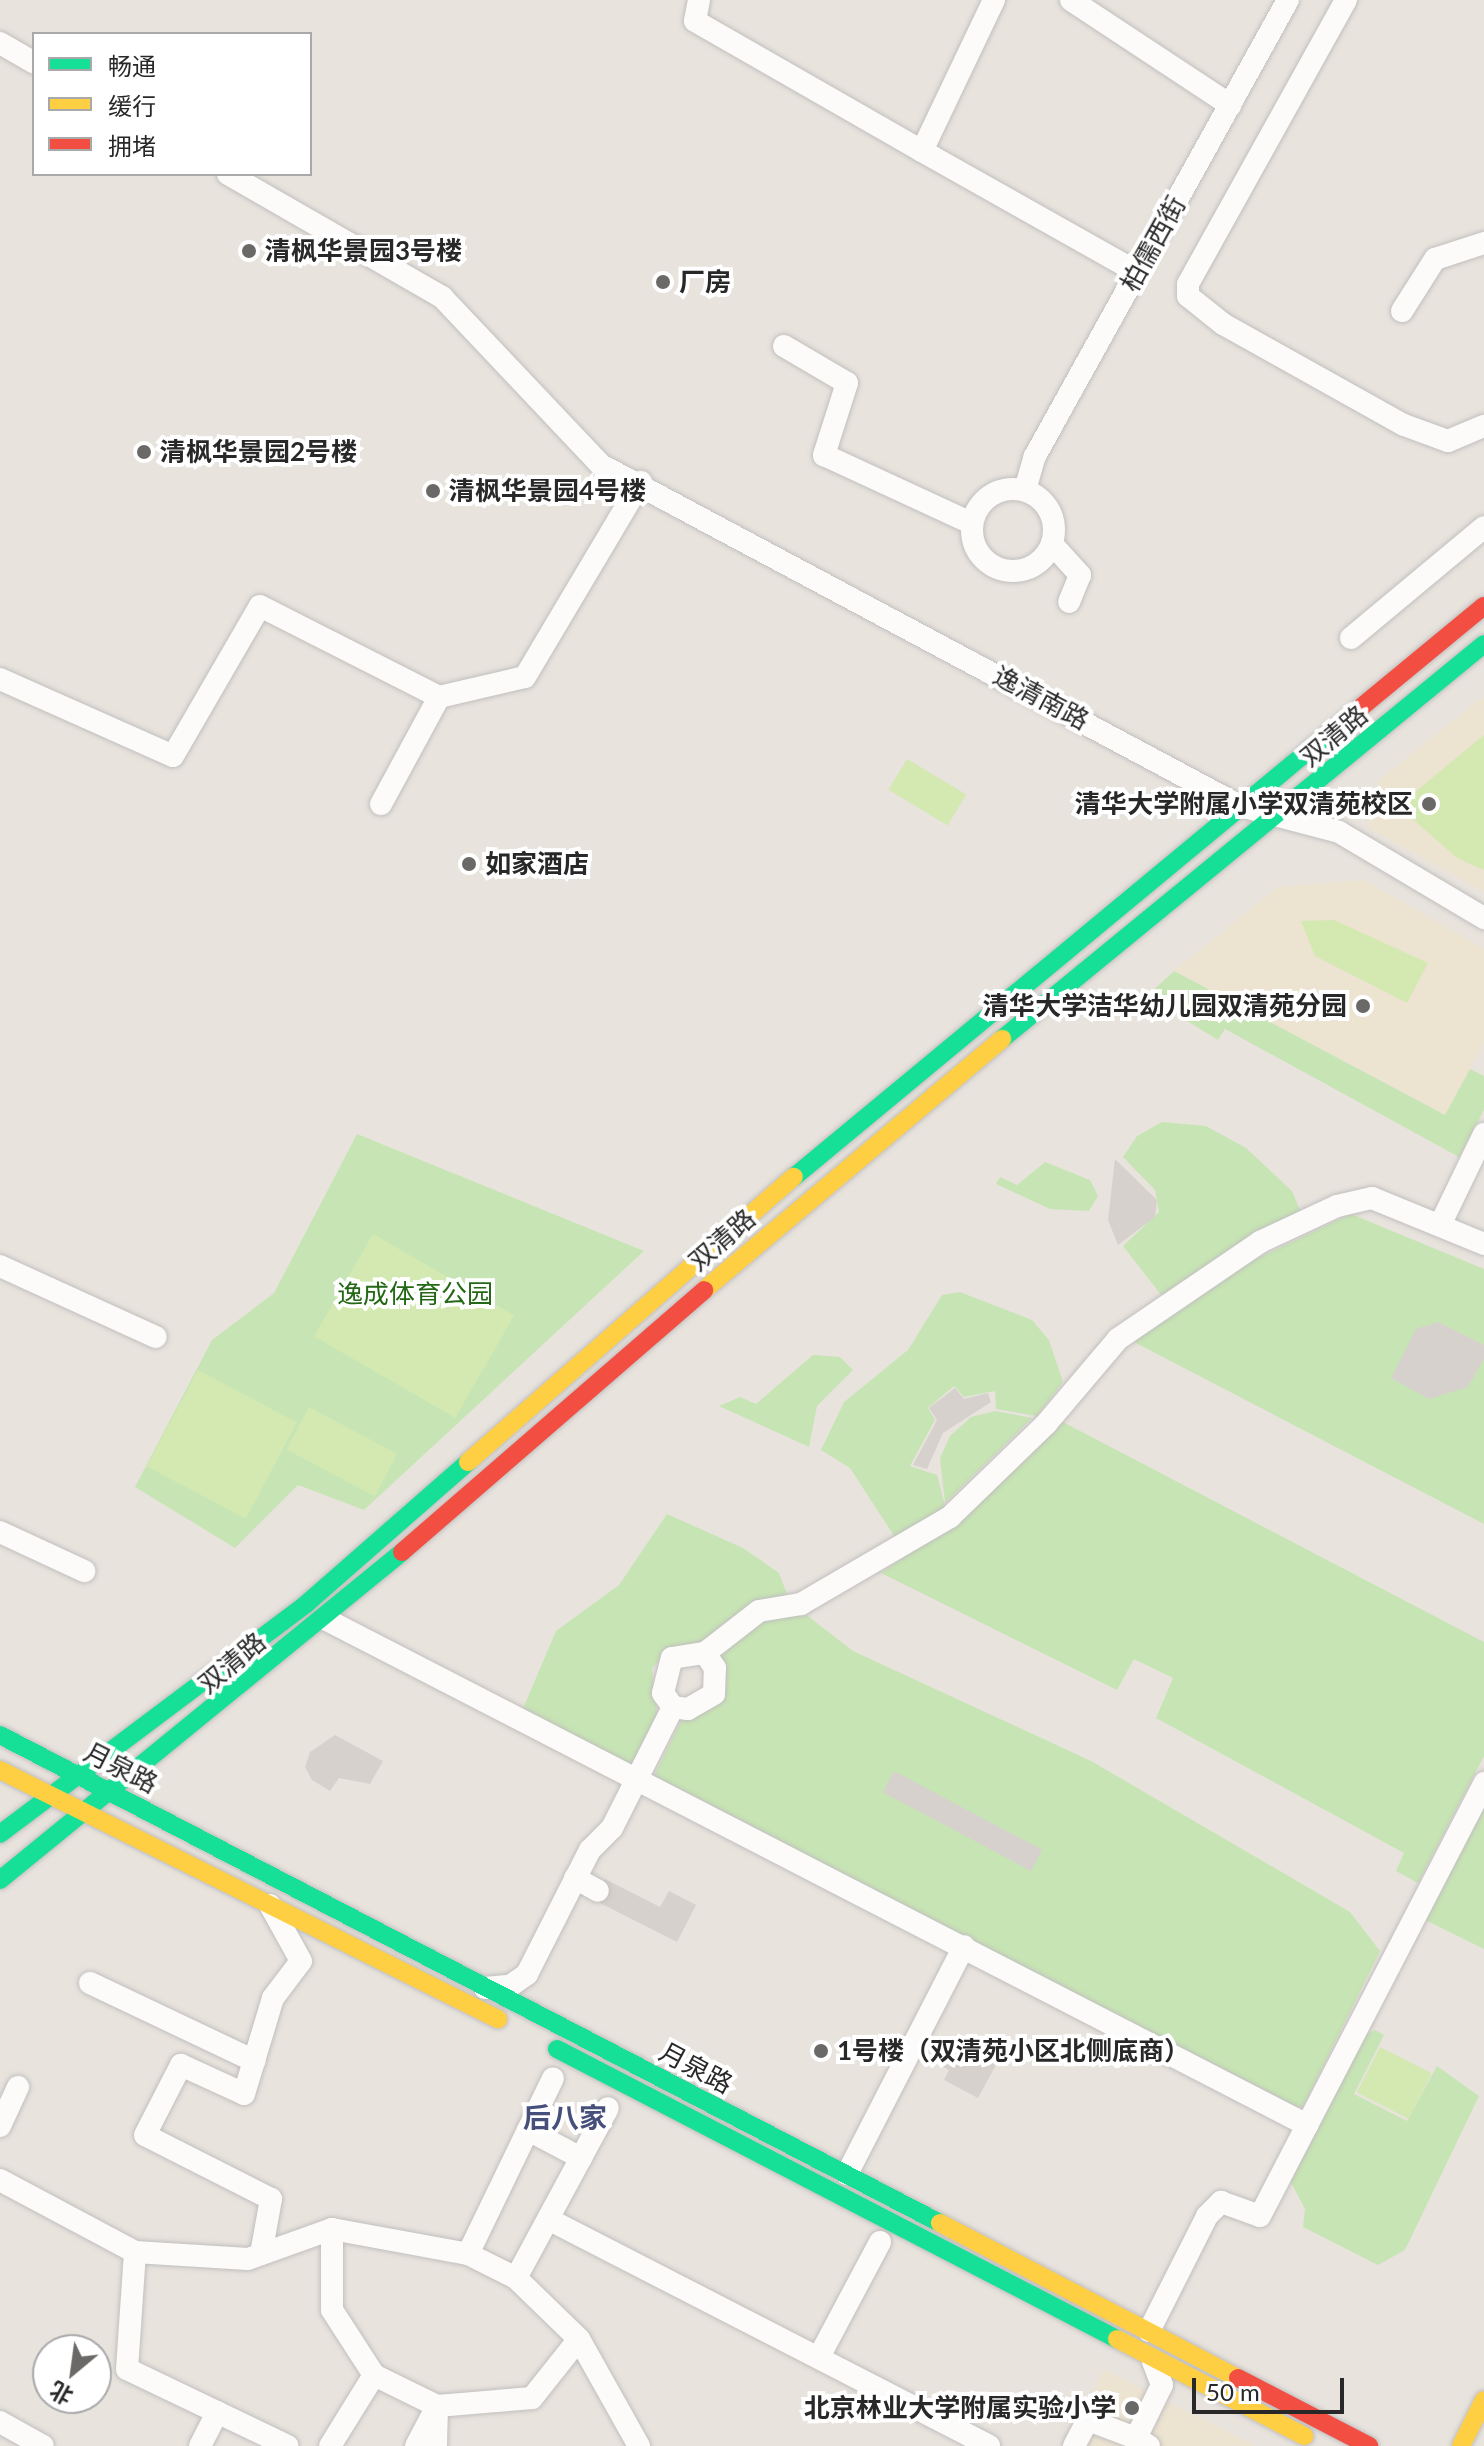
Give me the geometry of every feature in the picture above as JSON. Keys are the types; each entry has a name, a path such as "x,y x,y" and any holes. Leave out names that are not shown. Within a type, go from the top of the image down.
{"main road":[{"name":"双清路","path":"0,1834 306,1604 823,1152 1484,606"},
{"name":"双清路","path":"0,1880 115,1794 325,1619 835,1176 1276,818 1484,644"},
{"name":"月泉路","path":"0,1735 1369,2446"},
{"path":"0,1770 515,2027"},
{"name":"月泉路","path":"540,2040 1153,2361 1325,2446"},
{"path":"1461,2446 1484,2400"}],"street":[{"path":"699,0 695,21 1137,272"},
{"path":"922,151 994,0"},
{"path":"1071,0 1230,105"},
{"name":"柏儒西街","path":"1025,490 1035,456 1288,0"},
{"path":"1346,0 1188,284 1188,296 1223,324 1404,425 1448,441 1484,426"},
{"path":"0,43 32,62"},
{"name":"逸清南路","path":"231,176 442,297 601,465 641,482 1240,806 1276,818 1339,832 1484,918"},
{"path":"1402,311 1435,259 1484,243"},
{"path":"784,346 847,383 824,455 971,523"},
{"path":"0,679 173,756 260,606 439,697 525,677 641,482"},
{"path":"1025,490 1053,518 1052,544 1024,571 997,569 976,550 971,523 985,499 1025,490"},
{"path":"1351,638 1484,527"},
{"path":"1052,544 1080,575 1069,602"},
{"path":"381,804 439,697"},
{"path":"1441,1223 1484,1134"},
{"path":"705,1653 715,1668 714,1694 688,1709 673,1707 663,1693 672,1658 705,1653 759,1611 801,1604 950,1517 1046,1424 1118,1339 1260,1242 1337,1206 1372,1198 1441,1223 1484,1244"},
{"path":"0,1266 156,1337"},
{"path":"0,1532 84,1571"},
{"path":"325,1619 637,1776 1307,2125"},
{"path":"485,1988 510,1986 527,1974 575,1878 637,1776 673,1707"},
{"path":"1149,2331 1207,2216 1221,2202 1260,2216 1484,1783"},
{"path":"575,1878 598,1891"},
{"path":"261,2254 271,2199 145,2135 181,2065 244,2094 273,1998 301,1961 270,1905"},
{"path":"847,2174 964,1946"},
{"path":"90,1983 254,2061"},
{"path":"468,2254 553,2078"},
{"path":"0,2126 18,2087"},
{"path":"516,2278 608,2108"},
{"path":"528,2130 581,2158"},
{"path":"0,2180 135,2252 261,2254 332,2229 468,2254 516,2278 579,2339 639,2446"},
{"path":"548,2219 820,2355 989,2446"},
{"path":"332,2229 332,2310 374,2375 437,2406 532,2398 579,2339"},
{"path":"820,2355 880,2242"},
{"path":"135,2252 127,2369 288,2446"},
{"path":"1074,2446 1088,2420 1143,2442 1162,2385 1153,2361"},
{"path":"330,2446 374,2375"},
{"path":"416,2446 437,2406"},
{"path":"436,2446 437,2406"},
{"path":"200,2446 217,2412"},
{"path":"0,2422 43,2446"}],"shaded area":[{"name":"清华大学附属小学双清苑校区","path":"1484,696 1484,892 1367,827 1379,780"},
{"name":"清华大学洁华幼儿园双清苑分园","path":"1364,880 1484,949 1484,1042 1446,1115 1174,971 1278,887"},
{"path":"1115,1159 1157,1200 1155,1217 1118,1245 1108,1220"},
{"path":"1438,1322 1484,1345 1484,1359 1468,1387 1429,1399 1391,1378 1416,1329"},
{"path":"955,1388 964,1399 988,1393 991,1402 943,1433 927,1469 913,1465 937,1420 929,1408"},
{"path":"335,1735 383,1761 370,1784 339,1778 330,1791 312,1780 305,1767 310,1752"},
{"path":"894,1771 1042,1850 1031,1871 883,1792"},
{"path":"605,1879 660,1907 669,1891 696,1905 677,1942 594,1900"},
{"path":"962,2043 998,2061 978,2098 944,2080 949,2070 933,2061 937,2054 952,2062"},
{"name":"北京林业大学附属实验小学","path":"1104,2370 1255,2446 1066,2446"}],"green space":[{"path":"1484,735 1484,870 1457,858 1398,806"},
{"path":"907,759 966,795 948,825 888,790"},
{"path":"1334,920 1428,963 1407,1003 1315,956 1301,921"},
{"path":"1174,971 1445,1115 1470,1069 1484,1076 1484,1110 1459,1157 1225,1029 1218,1040 1147,996"},
{"path":"1162,1122 1206,1126 1246,1148 1292,1191 1302,1215 1162,1296 1123,1246 1159,1212 1155,1190 1123,1157 1137,1136"},
{"name":"逸成体育公园","path":"357,1134 644,1251 364,1510 298,1485 235,1548 135,1487 212,1340 274,1293"},
{"path":"1045,1162 1090,1180 1098,1196 1089,1211 1050,1209 996,1184 1000,1177 1017,1185"},
{"path":"1351,1214 1484,1269 1484,1524 1134,1342 1213,1279"},
{"path":"373,1234 514,1316 455,1418 314,1336"},
{"path":"960,1292 1032,1320 1049,1340 1063,1382 1037,1416 996,1409 995,1391 964,1397 954,1386 928,1408 935,1420 910,1466 937,1475 948,1517 900,1545 850,1468 821,1450 844,1402 908,1350 942,1295"},
{"path":"813,1355 840,1357 853,1370 817,1406 809,1447 719,1406 740,1397 756,1404"},
{"path":"198,1370 297,1423 246,1519 147,1466"},
{"path":"309,1407 397,1454 375,1496 286,1449"},
{"path":"995,1411 1032,1418 945,1503 940,1458 950,1436 971,1417"},
{"path":"1061,1421 1484,1642 1484,1756 1418,1883 1396,1871 1404,1853 1156,1718 1173,1678 1134,1659 1117,1690 881,1573 954,1522"},
{"path":"667,1514 743,1548 779,1573 787,1594 704,1650 667,1653 652,1668 658,1721 630,1766 522,1711 556,1631 619,1585"},
{"path":"800,1610 853,1651 1091,1761 1350,1912 1380,1951 1303,2107 1284,2108 652,1780 682,1719 716,1705 713,1656 771,1615"},
{"path":"1484,1792 1484,1949 1419,1917"},
{"path":"1375,2030 1384,2035 1354,2094 1407,2121 1437,2066 1479,2096 1405,2250 1378,2265 1303,2227 1305,2209 1287,2175 1360,2038"},
{"path":"1380,2047 1432,2073 1409,2119 1357,2092"}],"traffic: fast":[{"path":"1002,1039 1484,644"},
{"path":"794,1177 1348,718"},
{"path":"0,1834 306,1604 468,1462"},
{"path":"0,1880 402,1552"},
{"path":"0,1735 940,2223"},
{"path":"557,2049 1117,2339"}],"traffic: slow":[{"path":"704,1290 1002,1039"},
{"path":"468,1462 794,1177"},
{"path":"0,1770 498,2019"},
{"path":"940,2223 1238,2378"},
{"path":"1117,2339 1304,2436"},
{"path":"1461,2446 1484,2400"}],"traffic: jam":[{"path":"1348,718 1484,606"},
{"path":"402,1552 704,1290"},
{"path":"1238,2378 1369,2446"}],"place":[{"name":"清枫华景园3号楼","path":"249,251"},
{"name":"厂房","path":"663,282"},
{"name":"清枫华景园2号楼","path":"144,452"},
{"name":"清枫华景园4号楼","path":"433,491"},
{"name":"清华大学附属小学双清苑校区","path":"1429,804"},
{"name":"如家酒店","path":"469,864"},
{"name":"清华大学洁华幼儿园双清苑分园","path":"1363,1006"},
{"name":"1号楼（双清苑小区北侧底商）","path":"821,2051"},
{"name":"北京林业大学附属实验小学","path":"1132,2408"}],"district":[{"name":"后八家","path":"565,2117"}]}
